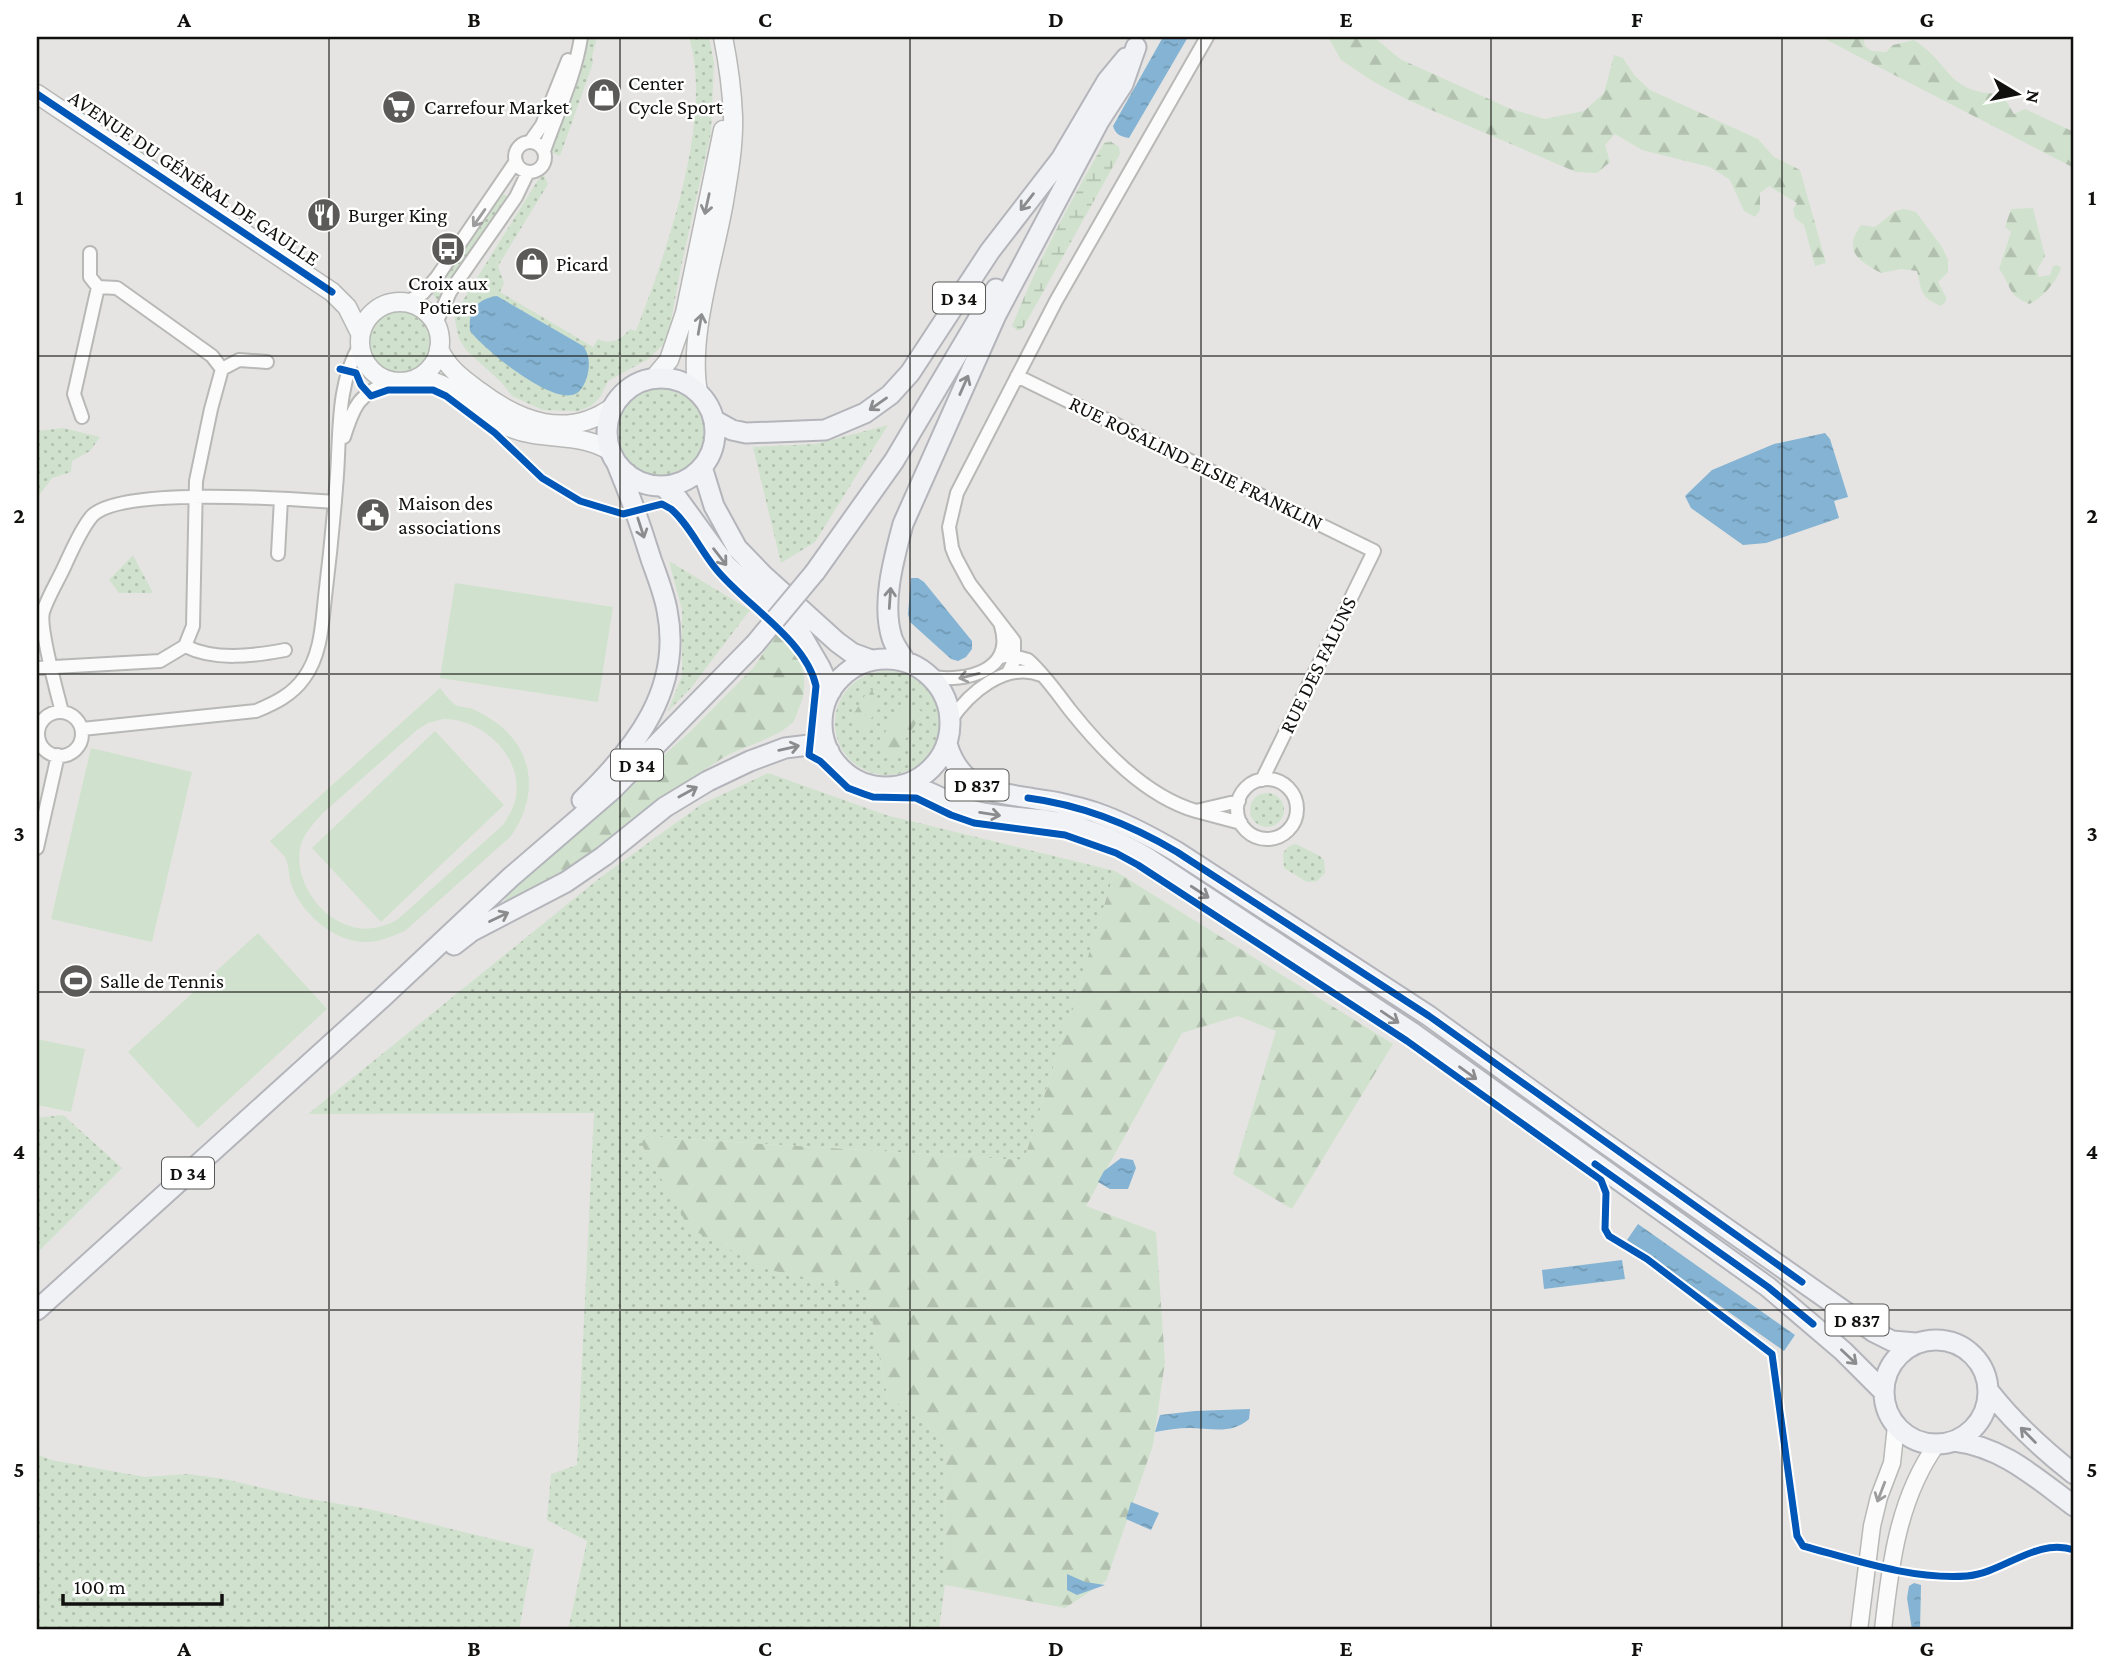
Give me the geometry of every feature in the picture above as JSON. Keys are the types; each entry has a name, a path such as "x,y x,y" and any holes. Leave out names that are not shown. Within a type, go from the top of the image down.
{"main road":[{"path":"698,392 694,362 723,206 732,139 733,115 723,37"},
{"path":"906,662 891,636 889,609 894,559 903,524 996,315 1099,121 1123,83 1139,42"},
{"name":"D 34","path":"714,420 732,430 746,433 825,430 865,412 890,396 910,373 990,251 1061,159 1107,81 1139,42"},
{"name":"D 34","path":"37,1310 383,997 511,877 612,790 755,644 815,572 874,490 925,411 1139,42"},
{"path":"653,378 669,360 685,313 729,89"},
{"name":"AVENUE DU GÉNÉRAL DE GAULLE","path":"37,93 332,292 347,307 360,339"},
{"name":"AVENUE DU GÉNÉRAL DE GAULLE","path":"332,292 377,308"},
{"path":"407,302 424,309 436,323 439,349 432,366 417,378 404,382 391,381 370,368 365,361 360,339 370,315 377,308 386,303 407,302"},
{"path":"439,349 448,366 500,407 524,418 560,424 589,421 612,407 629,387 653,378 677,380 698,392 705,400 714,420 714,445 702,467 684,481 662,486"},
{"path":"417,378 450,387 493,418 512,428 544,436 590,441 614,457 637,480 662,486 678,499 726,565 802,636 831,691"},
{"path":"511,877 562,818 620,762 647,724 663,692 670,647 667,610 636,512 614,457 607,429 612,407"},
{"path":"702,467 707,488 722,524 744,556 836,642 852,653 871,660"},
{"path":"871,660 906,662 932,677 945,698 950,721 947,744 940,758 918,779 903,785 880,787 862,783 843,770 829,751 822,724 825,704 831,691 848,672 871,660"},
{"name":"D 837","path":"947,744 956,766 980,787 1094,813 1136,829 1177,852 1429,1016 1604,1143 1874,1332 1892,1341 1916,1343"},
{"path":"383,997 435,962 472,931 547,893 585,869 688,792 750,761 785,748 809,745 829,751"},
{"name":"D 837","path":"903,785 923,788 974,811 1046,820 1085,830 1118,842 1146,858 1413,1033 1758,1279 1843,1351 1883,1391"},
{"path":"2074,1474 2044,1450 2014,1420 1988,1390 1981,1366 1964,1348 1941,1340 1916,1343 1905,1349 1889,1367 1883,1391 1889,1416 1908,1436 1922,1442 1946,1442 1989,1448 2012,1461 2074,1506"},
{"path":"1946,1442 1966,1434 1982,1415 1988,1390"}],"street":[{"path":"407,302 423,293 437,278 516,161 518,148 530,142 542,125 579,37"},
{"path":"436,323 450,292 509,207 528,172 541,167 545,159 544,151 568,86 579,37"},
{"path":"1008,673 1016,655 1014,641 960,567 952,548 949,527 957,493 1056,301 1207,37"},
{"path":"530,142 539,145 544,151"},
{"path":"516,161 520,168 528,172"},
{"path":"82,417 75,394 98,287 90,276 90,253"},
{"path":"98,287 117,288 212,356 222,369"},
{"path":"82,729 256,710 278,702 293,691 305,677 320,644 343,396 349,368 360,339"},
{"path":"37,668 160,661 185,646 193,626 195,498 203,444 222,369 239,360 267,362"},
{"name":"RUE ROSALIND ELSIE FRANKLIN","path":"1017,376 1374,551"},
{"path":"337,472 351,415 366,392 391,381"},
{"path":"62,712 43,614 73,546 93,515 116,503 135,500 195,498 335,502"},
{"path":"278,554 281,499"},
{"name":"RUE DES FALUNS","path":"1262,780 1374,551"},
{"path":"932,677 957,678 979,673 991,666 1000,657 1004,641 1000,622"},
{"path":"185,646 197,652 222,655 285,650"},
{"path":"1000,657 1016,655 1028,660 1088,732 1120,764 1177,803 1241,823"},
{"path":"950,721 969,696 1008,673 1027,670 1041,675"},
{"path":"62,712 75,717 82,729 82,736 76,748 71,753 58,755 51,754 42,746 38,733 48,715 62,712"},
{"path":"37,848 58,755"},
{"path":"1262,780 1282,783 1292,792 1297,810 1293,823 1282,835 1264,839 1248,832 1241,823 1238,808 1246,788 1262,780"},
{"path":"1196,811 1239,801"},
{"path":"1859,1630 1874,1517 1892,1464 1896,1426"},
{"path":"1883,1630 1890,1567 1899,1527 1915,1483 1946,1442"}],"green space":[{"path":"586,37 597,37 593,63 560,156 553,153 551,143"},
{"path":"689,37 709,37 714,63 711,132 664,344 648,359 608,381 600,397 591,406 578,411 543,410 512,396 501,382 466,350 459,339 454,315 538,180 544,175 548,184 498,266 504,283 500,292 593,347 598,339 612,341 619,339 630,329 636,331 673,225 691,145 695,70"},
{"path":"1328,37 1374,37 1400,59 1511,109 1545,119 1584,111 1604,93 1614,55 1623,58 1634,75 1650,90 1758,139 1774,157 1800,170 1826,263 1815,266 1804,225 1795,218 1793,209 1797,203 1769,186 1760,193 1760,210 1755,217 1744,211 1730,180 1710,167 1642,150 1615,134 1605,145 1610,162 1597,173 1576,172 1408,100 1374,82 1341,60"},
{"path":"1821,37 1863,37 1865,46 1871,51 1886,52 1893,45 1914,40 1927,49 1959,83 1970,89 2002,94 2014,114 2025,109 2074,132 2074,168"},
{"path":"1110,141 1119,147 1120,154 1023,328 1018,331 1012,326 1043,256 1104,143"},
{"path":"501,193 511,198 439,301 431,293 453,267 454,257"},
{"path":"2033,208 2045,256 2037,270 2039,277 2050,275 2053,266 2058,265 2061,268 2048,289 2029,304 2013,293 1999,269 2011,232 2005,227 2011,209"},
{"path":"1904,209 1916,212 1942,247 1948,260 1948,272 1938,282 1946,297 1941,306 1929,300 1923,293 1917,271 1901,269 1881,273 1860,259 1853,248 1861,225 1875,227 1895,211"},
{"path":"399,309 422,318 431,341 422,364 399,373 376,364 367,341 376,318"},
{"path":"661,389 677,393 691,402 700,416 704,432 700,448 691,462 677,471 661,475 645,471 631,462 622,448 618,432 622,416 631,402 645,393"},
{"path":"888,425 815,542 781,563 753,447 816,444"},
{"path":"63,428 100,437 90,451 72,461 71,472 52,478 37,498 37,431"},
{"path":"133,555 153,593 119,593 109,580"},
{"path":"669,561 750,610 690,689 668,711 682,676 682,610"},
{"path":"455,583 613,607 598,702 440,678"},
{"path":"777,633 797,657 804,677 803,697 793,722 778,733 721,759 655,803 562,874 504,903 506,896 692,730 754,667"},
{"path":"887,671 907,675 924,686 935,703 939,723 935,743 924,760 907,771 887,775 867,771 850,760 839,743 835,723 839,703 850,686 867,675"},
{"path":"440,688 456,705 473,709 494,721 508,733 525,760 529,790 520,821 511,836 405,931 385,939 353,941 321,925 298,899 291,885 285,857 270,841","holes":["443,719 458,721 487,734 499,745 515,772 517,788 513,807 504,824 397,920 368,929 356,928 338,921 318,905 304,882 299,857 305,835 323,813 417,730 428,723"]},
{"path":"869,689 883,700 883,703 863,729 853,725 851,718"},
{"path":"905,705 916,707 923,713 895,755 886,757 879,746 883,735"},
{"path":"435,731 504,805 381,922 312,848"},
{"path":"91,748 192,772 152,942 51,919"},
{"path":"768,773 886,815 1115,871 1024,1160 638,1136 769,1270 866,1289 887,1395 946,1440 945,1584 939,1630 568,1630 587,1541 547,1520 551,1474 577,1465 594,1113 308,1114 601,877 702,804"},
{"path":"1267,793 1279,798 1284,810 1279,822 1267,827 1255,822 1250,810 1255,798"},
{"path":"1296,844 1324,860 1325,873 1317,881 1307,882 1284,868 1283,853 1289,846"},
{"path":"1115,871 1393,1044 1292,1209 1233,1174 1276,1031 1238,1016 1182,1033 1086,1206 1156,1232 1165,1362 1153,1445 1106,1581 1065,1608 945,1585 946,1440 887,1395 866,1289 769,1270 689,1228 637,1136 1024,1160"},
{"path":"258,933 327,1009 198,1128 128,1052"},
{"path":"37,1039 85,1049 71,1112 37,1105"},
{"path":"63,1115 122,1168 37,1253 37,1118"},
{"path":"37,1454 51,1460 145,1477 188,1474 224,1479 305,1498 369,1509 534,1549 519,1630 37,1630"}],"water":[{"path":"1163,37 1188,37 1129,138 1121,136 1113,126"},
{"path":"497,296 583,346 589,369 579,391 564,395 535,384 503,362 470,331 472,311 475,307 484,300"},
{"path":"1825,433 1830,439 1848,497 1834,501 1839,518 1766,543 1743,545 1691,508 1685,496 1712,470 1774,444"},
{"path":"911,578 924,582 972,641 972,649 966,657 958,661 951,659 910,622 908,614"},
{"path":"1121,1158 1133,1160 1136,1168 1128,1189 1110,1189 1098,1182 1104,1171"},
{"path":"1638,1224 1795,1335 1784,1351 1627,1240"},
{"path":"1622,1260 1625,1279 1544,1289 1542,1270"},
{"path":"1250,1409 1249,1419 1228,1429 1181,1428 1155,1432 1160,1415"},
{"path":"1131,1502 1159,1513 1151,1530 1126,1519"},
{"path":"1067,1574 1085,1582 1105,1585 1077,1595 1067,1590"},
{"path":"1914,1583 1921,1585 1920,1630 1912,1630 1907,1598 1909,1586"}],"cycle path":[{"path":"37,94 332,292"},
{"path":"340,369 356,373 361,385 371,396 388,390 433,390 446,396 495,433 542,478 580,501 623,514 662,504 671,509 716,569 788,638 800,653 816,686 809,755 820,761 848,788 873,797 916,798 974,823 1065,835 1116,853 1407,1041 1601,1180 1606,1193 1605,1229 1609,1236 1647,1259 1772,1354 1797,1536 1803,1546 1884,1568 1946,1576 1980,1573 2047,1548 2074,1550"},
{"path":"1028,798 1067,805 1105,817 1177,852 1429,1016 1802,1282"},
{"path":"1595,1164 1768,1287 1813,1324"}],"place":[{"name":"Center Cycle Sport","path":"604,95"},
{"name":"Carrefour Market","path":"399,107"},
{"name":"Burger King","path":"324,215"},
{"name":"Croix aux Potiers","path":"448,249"},
{"name":"Picard","path":"532,264"},
{"name":"Maison des associations","path":"373,515"},
{"name":"Salle de Tennis","path":"76,981"}]}
